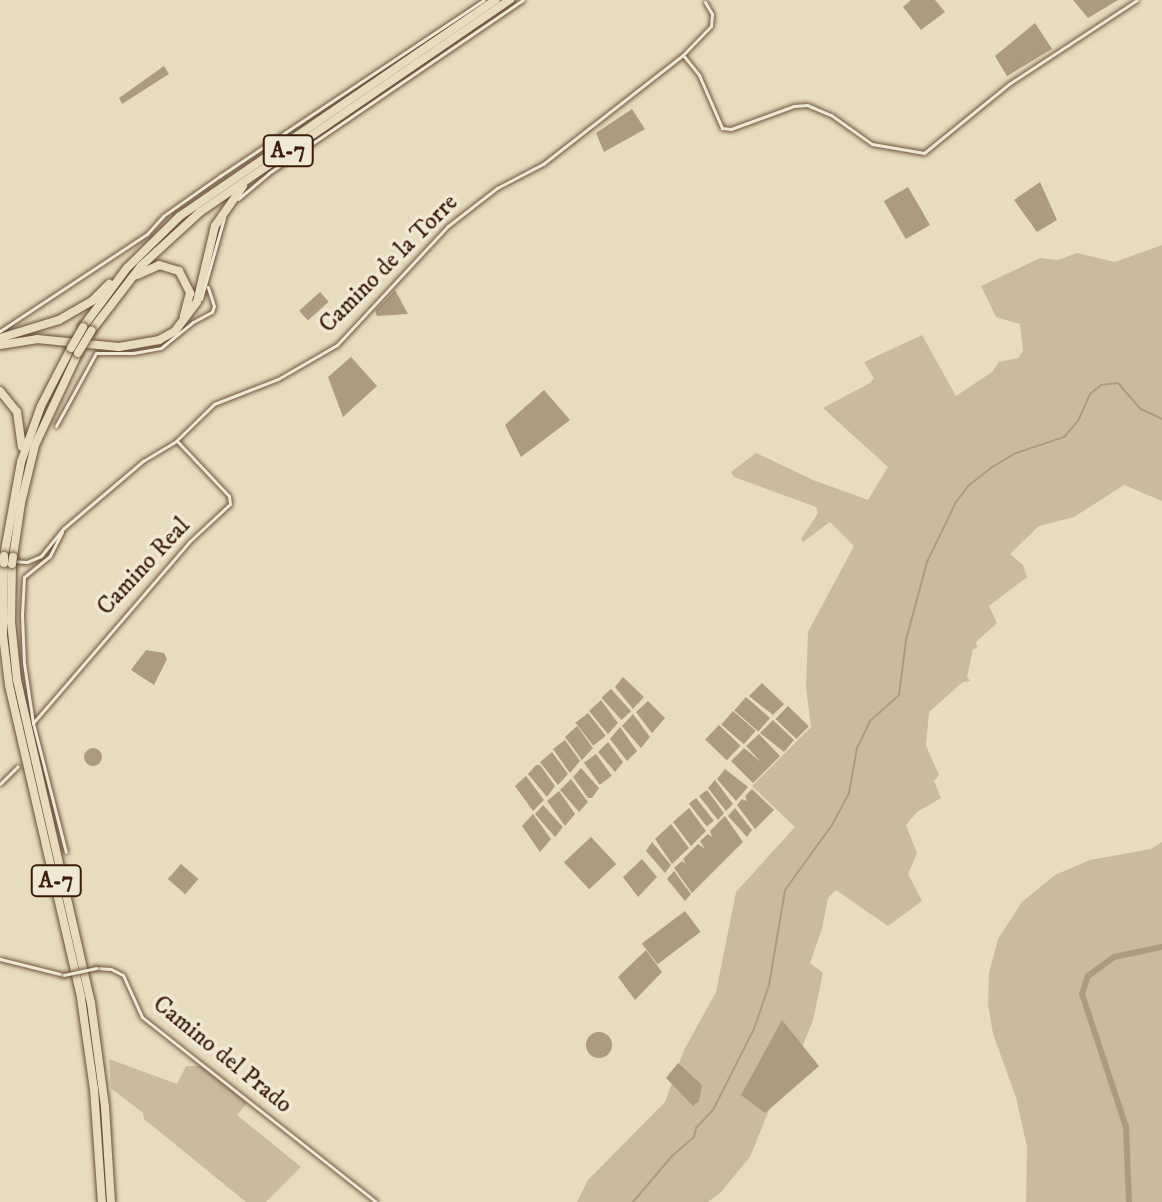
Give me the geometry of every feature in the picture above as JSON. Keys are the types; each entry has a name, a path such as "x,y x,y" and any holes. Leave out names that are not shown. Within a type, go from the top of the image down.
{"highway":[{"name":"A-7","path":"102,1202 94,1089 78,984 9,685 3,635 10,512 21,462 41,406 87,329 127,268 180,216 496,0"},
{"name":"A-7","path":"87,329 178,230 259,170 510,0"},
{"path":"0,342 37,339 119,347 140,345 175,331 198,301 221,214 259,170"},
{"path":"0,342 44,334 113,342 145,340 161,334 183,317 190,298 187,284 179,271 159,265 130,279"},
{"path":"0,342 77,311 127,268"},
{"name":"A-7","path":"74,350 52,403 25,486 7,560 17,680 91,1003 105,1107 111,1202"},
{"path":"0,391 20,419 21,462"}],"street":[{"path":"0,331 147,234 163,216 209,184 484,0"},
{"path":"56,426 96,353 133,353 161,348 193,322 212,312 205,280 227,214 246,190 523,0"},
{"path":"683,55 699,75 722,128 731,129 794,106 807,105 831,115 872,144 924,153 1009,84 1137,0"},
{"name":"Camino de la Torre","path":"7,560 34,560 64,528 109,494 143,461 176,441 227,396 278,379 337,345 448,226 497,188 546,161 683,55 711,26 712,14 705,2"},
{"path":"205,280 211,299"},
{"path":"198,301 211,299"},
{"name":"Camino Real","path":"33,723 73,680 123,616 165,574 189,542 230,504 229,496 176,441"},
{"path":"64,528 50,556 22,581 24,663 33,723 66,852"},
{"path":"0,784 18,766"},
{"name":"Camino del Prado","path":"0,959 64,975 96,968 111,969 123,975 142,1017 376,1202"}],"shaded area":[{"path":"911,0 935,0 945,12 921,30 903,7"},
{"path":"1073,0 1118,0 1088,18"},
{"path":"1035,23 1052,49 1007,76 995,56"},
{"path":"164,66 169,74 122,104 119,98"},
{"path":"632,109 645,129 604,152 596,133"},
{"path":"1040,182 1057,220 1037,232 1014,200"},
{"path":"908,187 930,225 906,239 884,201"},
{"path":"1162,245 1162,501 1124,485 1074,517 1039,526 1010,554 1023,565 1027,577 989,606 997,623 976,642 977,648 973,649 967,677 970,681 963,682 929,712 926,746 939,775 934,781 941,798 917,812 906,825 917,853 908,874 922,901 888,926 836,890 828,898 822,929 810,963 823,973 813,1020 798,1057 775,1095 750,1157 721,1192 708,1202 577,1202 588,1180 665,1102 684,1050 716,992 736,892 795,827 752,786 811,727 806,687 808,632 854,546 830,522 803,542 801,539 818,513 816,507 734,477 731,472 756,453 813,480 868,500 888,467 823,408 870,383 874,378 864,362 922,335 956,396 992,372 999,362 1018,358 1023,351 1020,324 996,317 981,286 1040,258 1058,260 1077,253 1115,262"},
{"path":"395,290 408,314 377,316 375,311"},
{"path":"320,292 329,302 308,320 299,311"},
{"path":"351,357 377,386 343,417 328,377"},
{"path":"544,390 570,420 521,457 505,425"},
{"path":"146,650 164,653 167,659 154,685 131,670"},
{"path":"623,677 644,697 633,709 615,687"},
{"path":"762,683 784,704 773,715 749,696"},
{"path":"611,689 631,711 621,720 601,698"},
{"path":"746,697 770,718 758,732 734,711"},
{"path":"601,700 618,723 608,734 589,711"},
{"path":"648,701 665,718 652,733 636,712"},
{"path":"788,706 809,726 796,739 775,719"},
{"path":"733,711 756,731 744,744 721,725"},
{"path":"588,713 606,736 593,746 575,723"},
{"path":"633,714 650,737 641,748 622,726"},
{"path":"773,720 794,740 784,752 760,733"},
{"path":"719,725 741,746 727,760 705,739"},
{"path":"577,726 593,748 582,760 565,737"},
{"path":"620,727 637,751 627,761 610,739"},
{"path":"759,734 780,756 753,783 731,761 744,748 761,762 746,746"},
{"path":"565,740 580,761 570,773 553,749"},
{"path":"608,742 623,762 615,772 598,752"},
{"path":"89,748 97,748 102,757 100,764 89,766 84,761 84,753"},
{"path":"552,752 568,774 558,785 540,762"},
{"path":"596,754 612,776 600,785 584,763"},
{"path":"540,765 555,786 547,797 528,774"},
{"path":"581,768 599,788 592,798 588,798 573,777"},
{"path":"725,769 748,787 736,801 717,779"},
{"path":"526,776 544,800 533,811 515,786"},
{"path":"571,779 588,802 579,812 560,790"},
{"path":"715,780 733,804 726,811 708,788"},
{"path":"752,789 774,810 755,829 737,805 742,799 747,801 745,796"},
{"path":"707,790 724,813 718,820 699,796"},
{"path":"559,791 575,814 565,826 547,801"},
{"path":"696,798 714,821 707,826 689,804"},
{"path":"543,805 563,827 555,837 535,814"},
{"path":"689,808 706,831 691,846 673,822"},
{"path":"735,808 752,830 747,837 728,816"},
{"path":"533,814 551,839 540,852 522,826"},
{"path":"725,816 743,842 692,893 674,868 682,861 686,864 683,859 698,844 705,849 700,841 708,834 712,837 710,831"},
{"path":"671,824 689,848 672,864 655,839"},
{"path":"591,837 616,864 589,889 564,862"},
{"path":"652,842 671,865 665,873 646,851"},
{"path":"1162,842 1162,1202 1026,1202 1027,1147 1016,1097 993,1034 988,1004 989,973 998,939 1022,902 1055,875 1090,860 1151,849"},
{"path":"642,859 657,877 638,897 623,877"},
{"path":"181,864 198,879 185,894 168,879"},
{"path":"674,871 691,894 685,901 667,879"},
{"path":"685,911 701,932 658,964 642,943"},
{"path":"646,950 662,972 635,1000 618,977"},
{"path":"782,1020 819,1066 765,1113 741,1095"},
{"path":"599,1032 608,1036 612,1045 608,1054 599,1058 590,1054 586,1045 590,1036"},
{"path":"109,1059 177,1084 186,1066 203,1066 247,1103 237,1115 301,1167 266,1202 246,1202 111,1088"},
{"path":"678,1063 702,1085 699,1101 693,1106 666,1078"}],"waterway":[{"path":"633,1202 672,1156 694,1137 696,1128 713,1110 754,1029 769,985 785,890 832,825 849,793 857,748 870,721 899,695 906,640 927,562 956,502 968,486 994,466 1016,453 1064,437 1078,421 1090,394 1101,385 1118,383 1141,409 1162,419"},
{"path":"1129,1202 1126,1127 1082,994 1088,976 1114,957 1162,947"}]}
